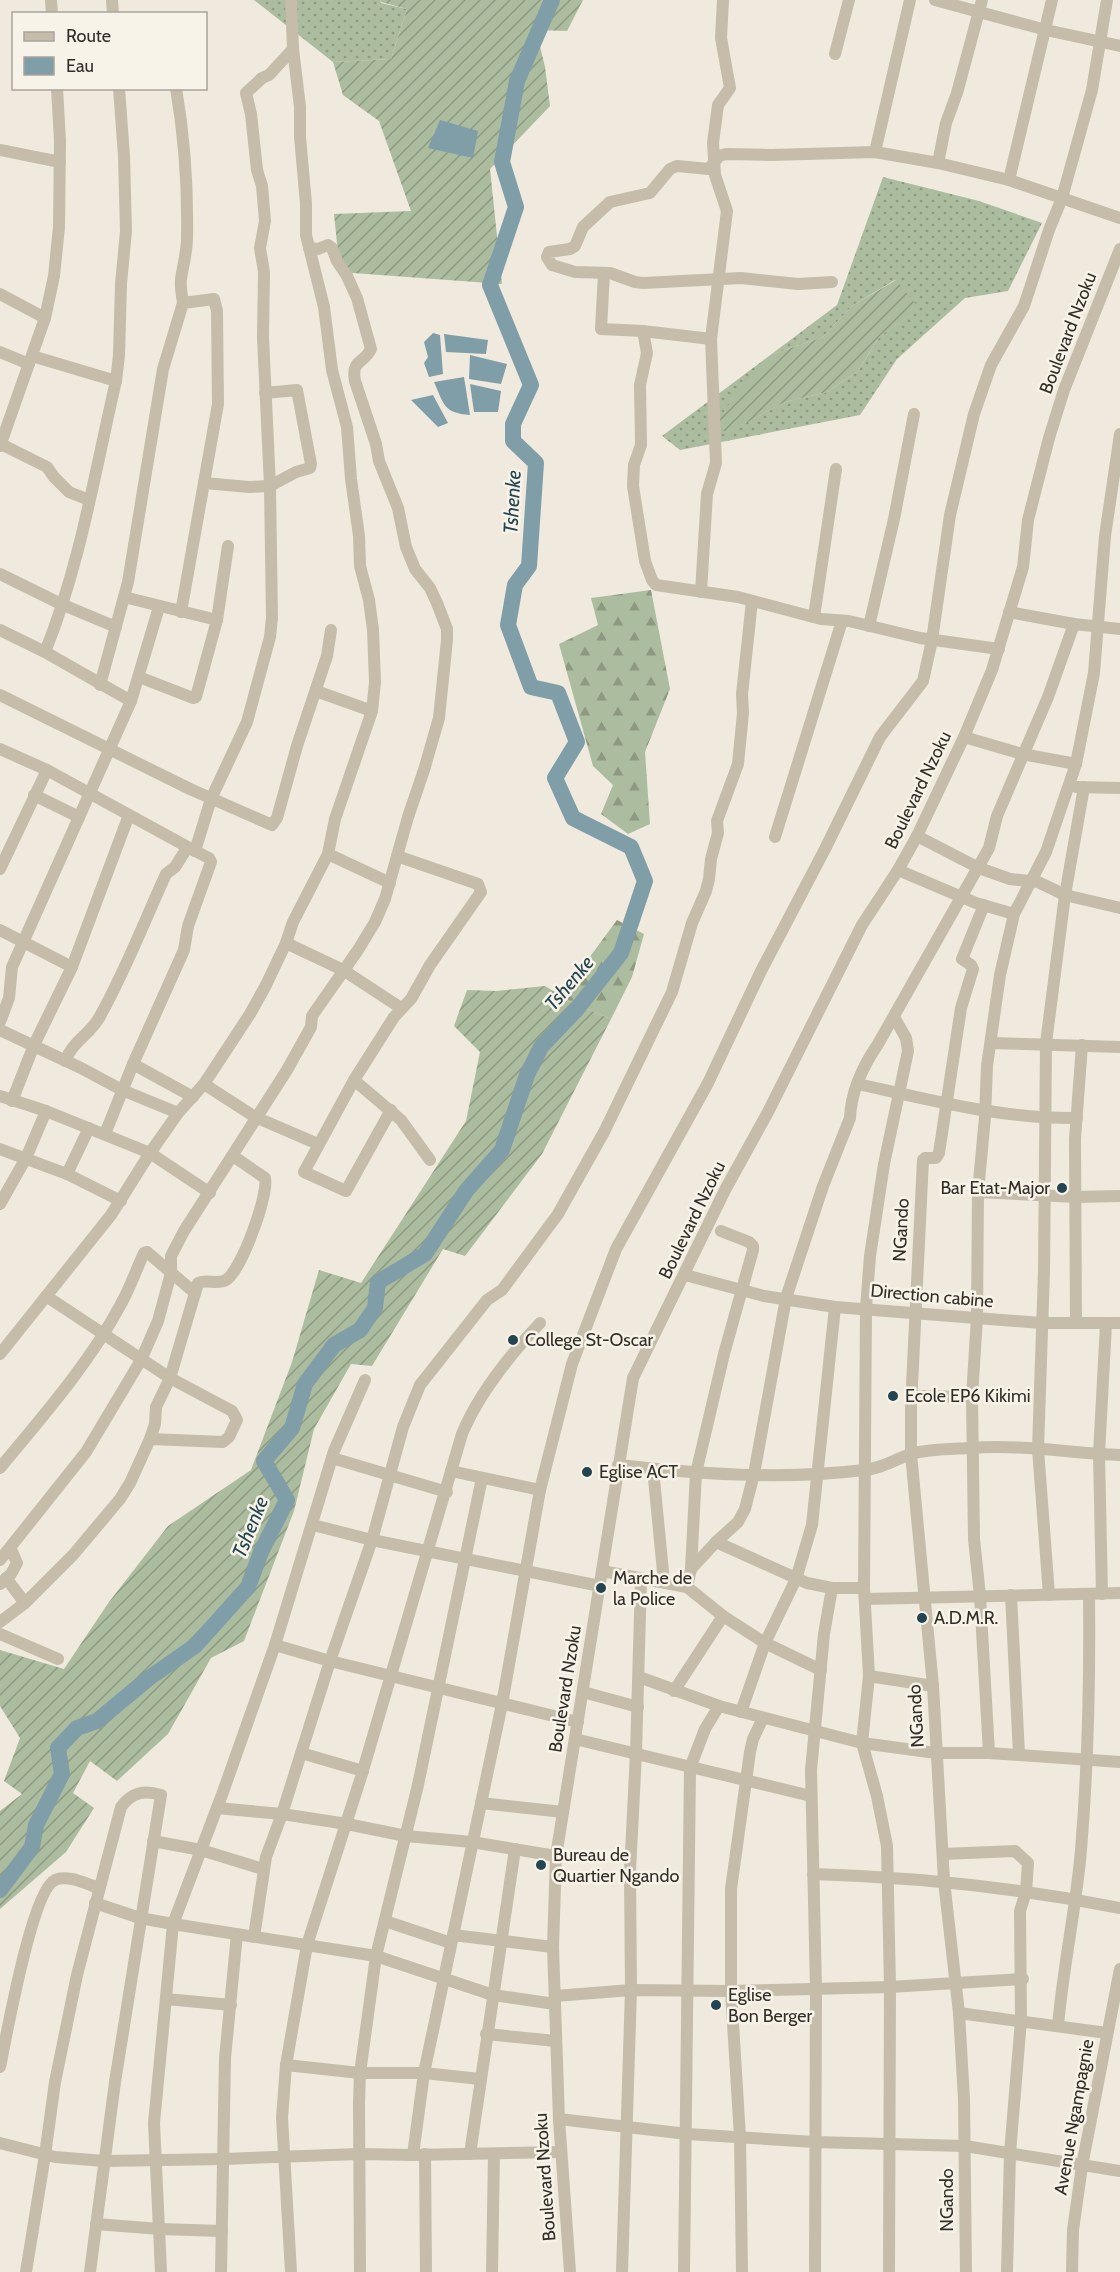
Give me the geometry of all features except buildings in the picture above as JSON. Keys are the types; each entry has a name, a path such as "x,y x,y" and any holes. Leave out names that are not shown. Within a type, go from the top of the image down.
{"street":[{"path":"0,1354 122,1201 150,1153 178,1113 204,1084 250,1014 328,854 335,819 372,711 375,682 373,630 369,600 360,566 347,427 336,389 324,308 306,235 300,107 293,50 291,0"},
{"path":"701,592 707,494 716,463 711,339 727,211 715,175 713,143 718,105 730,88 721,38 723,0"},
{"path":"835,54 849,0"},
{"path":"875,152 910,0"},
{"path":"935,0 981,6 1046,30 1120,46"},
{"path":"1009,180 1052,0"},
{"path":"426,2272 419,2155 424,2073 502,1704 540,1490 572,1364 616,1249 708,1083 760,971 825,849 880,736 923,681 932,640 950,515 978,397 991,365 1024,306 1048,230 1062,198 1092,90 1107,0"},
{"path":"938,163 946,123 957,93 981,6"},
{"path":"64,1061 72,1046 89,1032 114,992 166,874 191,849 247,722 270,637 272,580 270,486 263,337 264,272 260,248 265,221 262,186 257,170 251,114 246,93 262,78 269,75 293,50"},
{"path":"57,90 60,162 59,227 54,276 45,318 0,445 47,467 69,492 89,501"},
{"path":"45,652 61,604 89,501 116,381 126,231 119,90"},
{"path":"100,685 124,597 141,513 163,369 183,303 181,281 185,263 187,202 184,188 181,115 176,90"},
{"path":"0,150 60,162"},
{"path":"832,282 812,285 752,278 644,283 604,273 575,272 552,265 548,262 547,254 575,246 583,227 610,202 650,193 670,169 677,166 709,168 714,160 726,154 875,152 938,163 1009,180 1120,218"},
{"path":"0,1560 86,1452 141,1360 158,1321 171,1273 171,1256 184,1231 301,1045 311,1027 312,1016 375,922 390,883 439,718 443,695 447,629 430,588 408,553 398,508 379,461 376,444 355,381 353,372 355,365 371,349 362,310 350,282 336,261 332,248 328,245 318,249 309,248"},
{"name":"Boulevard Nzoku","path":"570,2272 556,2041 553,1947 556,1856 633,1377 725,1190 768,1112 862,925 917,836 964,737 999,649 1023,567 1028,520 1064,390 1120,249"},
{"path":"604,273 601,329 643,331 711,339"},
{"path":"0,294 45,318"},
{"path":"182,612 218,404 217,311 214,299 183,303"},
{"path":"643,331 647,353 640,385 642,445 634,465 633,486 645,561 656,585 752,601 829,621 843,621 932,640 999,649"},
{"path":"0,352 116,381"},
{"path":"204,483 249,487 270,486 296,472 308,470 311,464 297,390 265,393"},
{"path":"869,626 894,519 914,414"},
{"path":"989,1753 980,1596 974,1539 972,1448 972,1397 977,1317 978,1192 986,1112 987,1066 1000,975 1014,914 1046,852 1076,764 1092,686 1105,536 1120,434"},
{"path":"814,617 836,469"},
{"path":"139,676 193,698 196,697 217,620 228,546"},
{"path":"0,574 61,604 116,627"},
{"path":"124,597 217,620"},
{"path":"255,1937 266,1857 372,1540 403,1427 421,1383 488,1300 502,1290 558,1215 604,1132 670,996 692,923 706,891 718,833 717,821 738,764 743,713 742,693 752,601"},
{"path":"0,1022 9,998 5,976 12,967 23,943 131,701 159,607"},
{"path":"1009,612 1074,624 1120,629"},
{"path":"775,837 843,621"},
{"path":"691,1569 742,1517 754,1474 786,1298 823,1186 850,1118 850,1108 864,1065 894,1017 989,848 997,816 1050,692 1074,624"},
{"path":"0,630 45,652 131,701"},
{"path":"0,695 108,750 212,799 267,824 274,823 327,656 331,630"},
{"path":"315,691 372,711"},
{"path":"964,737 1022,754 1076,764"},
{"path":"0,749 90,793 209,858 211,862 188,926 184,950 133,1064 105,1134"},
{"path":"0,869 47,770"},
{"path":"1069,787 1120,788"},
{"path":"1049,1595 1038,1449 1045,1196 1046,1043 1065,896 1084,787"},
{"path":"34,795 79,817"},
{"path":"12,1101 33,1045 72,967 129,815"},
{"path":"917,836 979,868 1010,879 1033,881 1047,885 1065,896 1120,908"},
{"path":"328,854 390,883"},
{"path":"391,1110 346,1191 304,1172 354,1080 401,1008 411,999 426,971 481,889 478,884 397,856"},
{"path":"898,870 984,906 1014,914"},
{"path":"947,1103 961,1008 973,969 971,964 962,959 984,906"},
{"path":"0,930 72,967"},
{"path":"286,943 343,970 401,1008"},
{"path":"888,2272 890,1987 885,1832 862,1743 869,1676 864,1593 866,1308 884,1164 908,1047 906,1038 894,1017"},
{"path":"0,1030 122,1090 178,1113"},
{"path":"991,1043 1120,1047"},
{"path":"1076,1323 1077,1118 1082,1045"},
{"path":"133,1064 193,1097"},
{"path":"354,1080 391,1110 410,1130 430,1160"},
{"path":"204,1084 255,1118 318,1144"},
{"path":"858,1084 986,1112 1046,1119 1077,1118"},
{"path":"0,1096 46,1111 150,1153 210,1192"},
{"name":"NGando","path":"947,1103 939,1153 936,1158 924,1159 911,1454 933,1686 944,1881 957,1981 965,2146 966,2272"},
{"path":"0,1204 26,1158 46,1111"},
{"path":"67,1174 89,1128"},
{"path":"0,1149 67,1174 122,1201"},
{"path":"0,1622 25,1604 72,1555 120,1499 140,1465 155,1424 156,1407 170,1378 198,1282 220,1281 233,1273 242,1257 263,1197 265,1178 233,1156"},
{"path":"978,1192 1076,1197 1120,1196"},
{"path":"687,1587 691,1569 696,1473 724,1354 753,1246 749,1242 721,1231"},
{"path":"0,1468 69,1382 103,1335 123,1302 145,1252 195,1293"},
{"name":"Direction cabine","path":"685,1275 764,1296 835,1307 1041,1323 1120,1323"},
{"path":"46,1296 170,1378 232,1411 237,1420 227,1441 150,1439"},
{"path":"741,1712 765,1643 796,1579 812,1525 835,1307"},
{"path":"291,2272 282,2118 286,2065 307,1946 347,1824 447,1492 462,1434 474,1409 519,1346 540,1323"},
{"path":"1102,1594 1099,1454 1106,1324"},
{"path":"161,2272 155,2105 173,1924 275,1645 338,1440 365,1380"},
{"path":"912,1396 972,1397"},
{"path":"618,1465 696,1473 817,1474 866,1470 893,1463 911,1454 972,1448 1038,1449 1120,1455"},
{"path":"332,1458 447,1492"},
{"path":"653,1469 664,1582"},
{"path":"451,1471 540,1490"},
{"path":"360,2272 360,2073 376,1956 406,1836 482,1478"},
{"path":"313,1525 372,1540 600,1586"},
{"path":"716,1542 796,1579 864,1593 925,1598 1120,1593"},
{"path":"11,1549 16,1563 11,1574 3,1581 25,1604"},
{"path":"602,1571 687,1587 723,1616 765,1643 821,1670"},
{"path":"622,2272 631,1990 630,1872 638,1707 641,1579"},
{"path":"815,2272 816,1988 811,1770 832,1588"},
{"path":"1058,2026 1061,1986 1076,1899 1087,1759 1089,1595"},
{"path":"1011,1596 1019,1754"},
{"path":"674,1691 723,1616"},
{"path":"0,1634 58,1659"},
{"path":"275,1645 330,1661 578,1722"},
{"path":"869,1676 933,1686"},
{"path":"639,1677 719,1706 862,1743 936,1753 1019,1754 1120,1762"},
{"path":"582,1692 638,1707"},
{"path":"684,2272 690,1768 705,1730 719,1706"},
{"path":"742,2272 740,2137 730,1991 731,1889 753,1738 763,1718"},
{"path":"575,1739 745,1782 812,1796"},
{"path":"302,1753 363,1771"},
{"path":"26,2272 55,2082 76,1975 120,1811 126,1800 143,1791 161,1795 140,1918 90,2272"},
{"path":"481,1803 563,1812"},
{"path":"217,1808 282,1814 406,1836 472,1842 556,1856"},
{"path":"153,1841 201,1850 263,1869"},
{"path":"470,2154 515,1849"},
{"path":"943,1854 1017,1851 1028,1863 1026,1892 1020,1911 1022,2020 1010,2153 1008,2272"},
{"path":"813,1874 944,1881 1076,1899 1120,1908"},
{"path":"0,2067 12,2002 33,1923 46,1886 55,1880 65,1878 99,1888"},
{"path":"95,1903 140,1918 376,1956 493,1995 555,2000 631,1990 730,1991 890,1987 957,1981 1023,1979"},
{"path":"385,1921 452,1939 553,1947"},
{"path":"221,2272 225,2058 237,1934"},
{"name":"Avenue Ngampagnie","path":"1072,2272 1073,2230 1082,2166 1120,1969"},
{"path":"166,1999 231,2005"},
{"path":"959,2013 1107,2033"},
{"path":"486,2034 556,2041"},
{"path":"286,2065 360,2073 424,2073 480,2079"},
{"path":"559,2119 687,2134 814,2142 965,2146 1120,2171"},
{"path":"0,2143 71,2160 104,2161 359,2154 561,2152"},
{"path":"492,2272 494,2154"},
{"path":"96,2224 222,2231"}],"green space":[{"path":"254,0 380,0 381,3 407,9 391,59 333,62"},
{"path":"380,0 583,0 567,31 536,30 545,67 550,106 490,169 502,284 340,272 334,214 411,211 379,121 343,95 333,62 391,59 407,9"},
{"path":"883,177 979,201 1042,223 1008,291 965,298 897,359 860,415 680,450 662,436 837,305","holes":["895,280 919,309 880,336 858,371 827,392 785,402 728,432 773,354 823,337 852,306"]},
{"path":"896,280 920,309 880,336 858,371 827,392 785,402 727,433 715,424 746,380 773,354 823,337 852,306"},
{"path":"651,590 670,689 645,752 650,824 628,834 601,814 613,785 593,766 559,644 598,625 591,598"},
{"path":"617,920 644,934 632,977 611,1019 561,996"},
{"path":"545,986 571,1002 611,1019 542,1154 465,1256 443,1249 372,1366 351,1364 314,1429 294,1511 244,1641 211,1658 168,1734 117,1781 90,1761 73,1793 94,1808 66,1852 0,1909 0,1811 22,1794 4,1781 20,1738 0,1706 0,1650 64,1669 109,1602 168,1526 251,1470 292,1362 319,1270 361,1283 466,1121 480,1052 454,1026 467,990 496,991"}],"water":[{"path":"440,120 478,131 473,158 428,148"},
{"path":"433,333 440,335 443,374 429,377 424,363 428,357 424,342"},
{"path":"444,334 488,340 486,354 446,352"},
{"path":"470,355 507,364 501,384 469,379"},
{"path":"464,377 470,415 449,409 443,402 434,382"},
{"path":"470,384 501,391 498,412 474,412"},
{"path":"433,395 448,423 438,427 411,400"}],"waterway":[{"name":"Tshenke","path":"0,1890 32,1847 36,1825 62,1774 58,1748 77,1728 97,1721 149,1678 195,1646 248,1587 261,1552 287,1500 264,1461 292,1428 305,1384 334,1345 360,1330 375,1308 378,1282 425,1254 466,1191 502,1150 527,1075 541,1047 576,1010 621,953 645,881 631,847 573,818 555,778 577,742 558,693 531,687 508,625 515,585 529,566 536,463 513,441 513,424 531,385 490,285 516,207 502,162 517,81 552,0"}],"place":[{"name":"Bar Etat-Major","path":"1062,1188"},
{"name":"College St-Oscar","path":"513,1340"},
{"name":"Ecole EP6 Kikimi","path":"893,1396"},
{"name":"Eglise ACT","path":"587,1472"},
{"name":"Marche de la Police","path":"601,1588"},
{"name":"A.D.M.R.","path":"922,1618"},
{"name":"Bureau de Quartier Ngando","path":"541,1865"},
{"name":"Eglise Bon Berger","path":"716,2005"}]}
